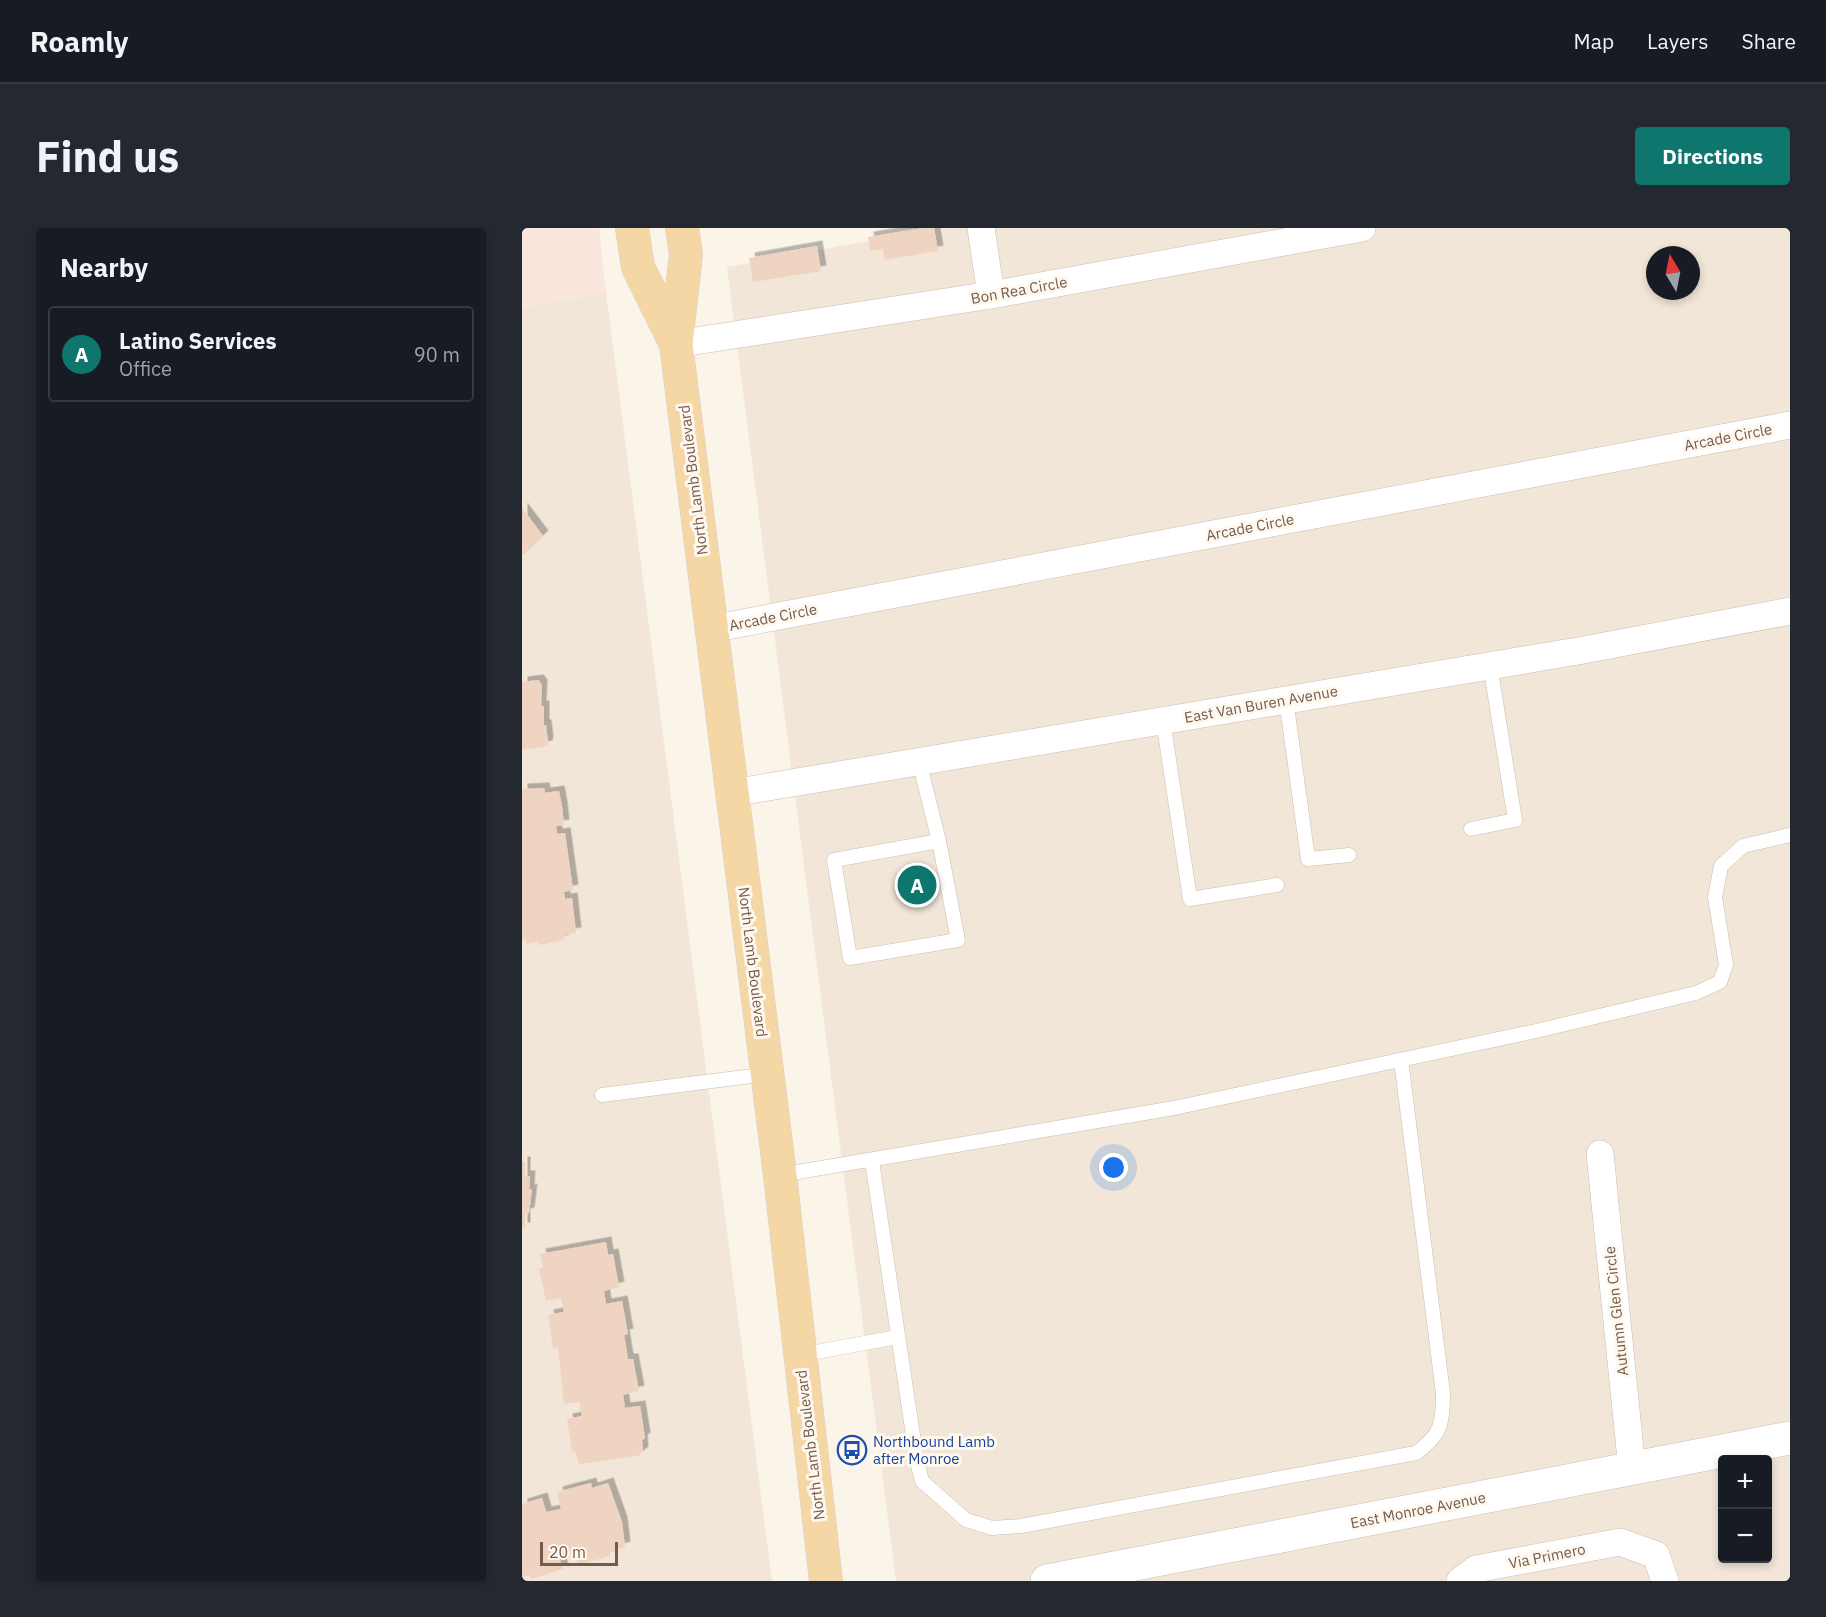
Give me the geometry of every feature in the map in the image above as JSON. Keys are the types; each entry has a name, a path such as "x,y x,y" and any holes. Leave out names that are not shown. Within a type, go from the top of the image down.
{"main road":[{"name":"North Lamb Boulevard","path":"632,228 638,267 676,344"},
{"name":"North Lamb Boulevard","path":"682,228 686,254 676,344 768,1074 826,1581"}],"street":[{"path":"981,228 991,295"},
{"name":"Bon Rea Circle","path":"676,344 991,295 1362,228"},
{"name":"Arcade Circle","path":"711,629 1790,425"},
{"name":"East Van Buren Avenue","path":"732,793 1490,665 1790,611"},
{"name":"Autumn Glen Circle","path":"1600,1154 1632,1469"},
{"name":"East Monroe Avenue","path":"1047,1581 1790,1438"},
{"name":"Via Primero","path":"1461,1581 1476,1569 1620,1542 1656,1555 1665,1581"}],"lane":[{"path":"1471,829 1515,820 1490,665"},
{"path":"1286,699 1308,859 1349,855"},
{"path":"1163,720 1190,899 1277,885"},
{"path":"919,762 939,841 958,940 850,958 834,860 939,841"},
{"path":"780,1175 1174,1108 1401,1060 1696,993 1719,982 1726,965 1715,897 1721,866 1743,846 1790,835"},
{"path":"872,1161 913,1447 922,1481 966,1520 992,1528 1022,1526 1416,1454 1433,1441 1443,1420 1443,1394 1401,1060"},
{"path":"602,1095 768,1074"},
{"path":"800,1355 897,1337"}],"shaded area":[{"path":"522,228 599,228 606,292 522,308"},
{"path":"939,228 1790,228 1790,1581 896,1581 727,267"},
{"path":"606,292 772,1581 522,1581 522,308"}],"building":[{"path":"934,228 938,251 885,260 883,249 870,251 868,237"},
{"path":"817,246 821,271 753,282 749,258"},
{"path":"522,508 543,536 522,556"},
{"path":"538,680 542,685 541,706 544,706 544,725 546,725 548,742 547,746 522,750 522,682"},
{"path":"544,788 545,793 559,791 564,825 556,826 557,834 565,833 573,890 564,892 565,899 572,898 576,933 566,934 563,940 539,945 538,942 526,944 526,939 522,940 522,789"},
{"path":"522,1162 525,1162 525,1176 530,1176 529,1190 532,1189 529,1213 525,1214 525,1228 522,1228"},
{"path":"606,1242 608,1255 613,1254 619,1287 604,1291 606,1304 622,1301 628,1334 624,1335 628,1359 633,1359 639,1391 623,1395 625,1408 640,1406 645,1438 642,1440 643,1452 638,1456 579,1464 575,1451 572,1451 567,1419 582,1416 579,1402 564,1404 558,1347 553,1348 548,1315 564,1312 561,1298 546,1301 539,1268 543,1268 540,1254"},
{"path":"591,1483 592,1488 608,1483 622,1522 625,1547 609,1552 610,1556 578,1565 573,1550 558,1554 563,1569 531,1579 530,1575 522,1577 522,1504 542,1498 546,1512 561,1509 557,1492"}],"place":[{"name":"Latino Services","path":"917,885"},
{"name":"Northbound Lamb after Monroe","path":"852,1450"}]}
